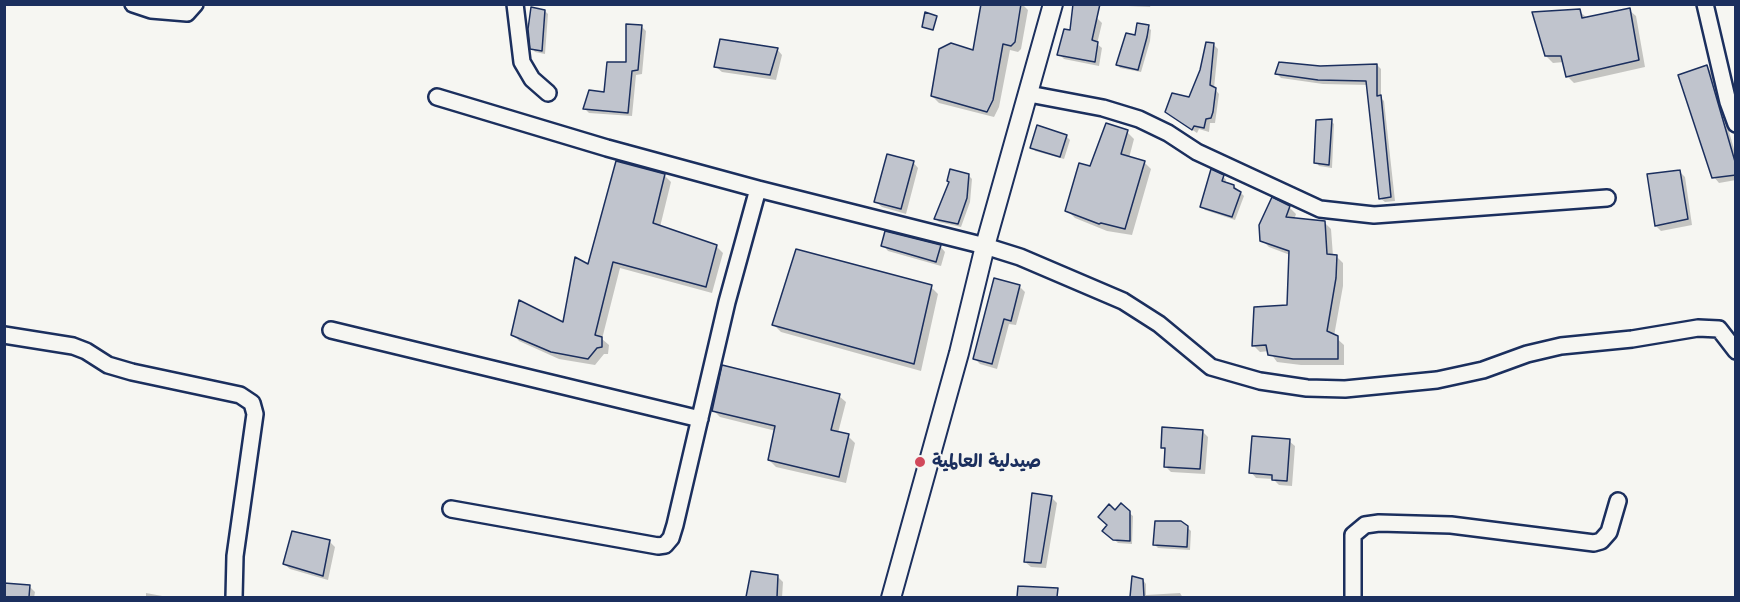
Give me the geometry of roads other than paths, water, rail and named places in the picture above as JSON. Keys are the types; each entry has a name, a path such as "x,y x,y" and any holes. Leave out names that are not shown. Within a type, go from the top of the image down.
{"street":[{"path":"133,4 151,10 187,13 195,4"},
{"path":"515,4 522,62 532,79 548,93"},
{"path":"891,597 959,353 985,246 1053,4"},
{"path":"1705,4 1736,124"},
{"path":"1029,94 1103,108 1139,119 1168,133 1197,152 1320,209 1374,215 1607,198"},
{"path":"437,97 607,148 1020,257 1123,301 1159,324 1211,367 1260,381 1307,388 1345,389 1437,380 1483,370 1527,354 1561,346 1632,339 1698,328 1719,329 1736,351"},
{"path":"451,509 658,546 665,545 671,538 675,525 727,302 758,189"},
{"path":"331,330 700,419"},
{"path":"4,335 73,346 108,364 132,372 240,395 252,403 255,414 235,556 234,597"},
{"path":"1353,597 1353,535 1365,525 1380,523 1451,525 1594,543 1601,541 1609,532 1618,501"}],"place":[{"name":"صيدلية العالمية","path":"920,462"}]}
